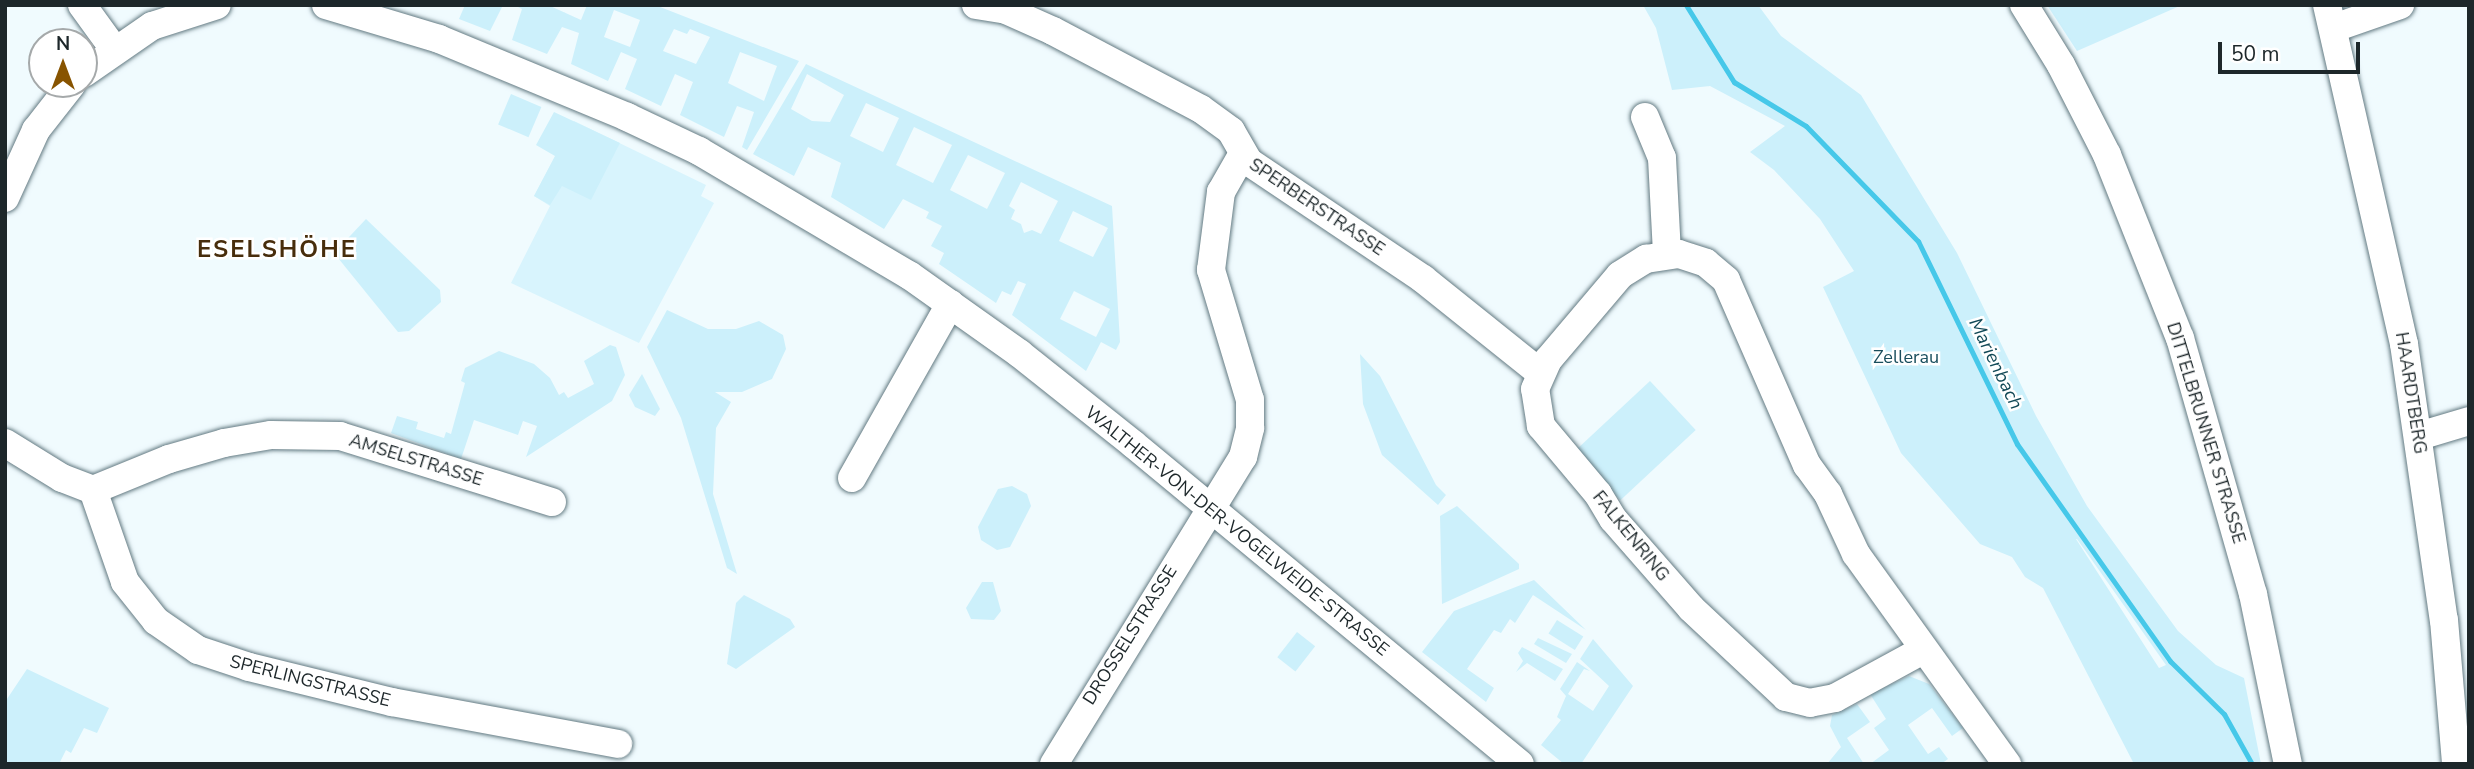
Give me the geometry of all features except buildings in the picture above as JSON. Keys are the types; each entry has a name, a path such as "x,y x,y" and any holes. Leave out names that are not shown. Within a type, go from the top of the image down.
{"street":[{"path":"82,5 114,49"},
{"path":"98,62 152,26 218,5"},
{"name":"WALTHER-VON-DER-VOGELWEIDE-STRASSE","path":"326,5 517,68 662,133 808,212 950,304 1062,387 1520,764"},
{"name":"SPERBERSTRASSE","path":"976,5 1006,10 1174,93 1230,131 1242,155 1423,279 1539,372"},
{"name":"DITTELBRUNNER STRASSE","path":"2024,5 2061,65 2107,155 2180,338 2253,594 2288,764"},
{"path":"2330,17 2400,5"},
{"name":"HAARDTBERG","path":"2330,17 2404,344 2444,620 2456,764"},
{"path":"5,198 36,130 61,98"},
{"path":"1645,117 1662,158 1667,255"},
{"name":"DROSSELSTRASSE","path":"1054,764 1243,457 1250,428 1245,376 1217,300 1211,270 1219,199 1242,155"},
{"path":"1539,372 1620,275 1639,262 1667,255 1697,259 1726,280 1807,465 1828,494 1864,568 2007,764"},
{"path":"852,478 950,304"},
{"name":"FALKENRING","path":"1539,372 1536,410 1548,436 1692,608 1777,692 1804,702 1827,701 1868,684 1923,650"},
{"path":"2419,436 2469,421"},
{"name":"AMSELSTRASSE","path":"93,490 198,450 254,437 305,433 365,442 552,502"},
{"path":"5,443 62,478 93,490"},
{"name":"SPERLINGSTRASSE","path":"93,490 125,582 156,621 198,650 248,667 392,702 618,744"}],"shaded area":[{"path":"574,121 706,185 701,196 714,203 639,343 511,283 550,206 534,196"}],"green space":[{"path":"465,5 503,5 490,31 459,19"},
{"path":"514,5 548,5 581,20 587,5 655,5 799,61 747,150 742,147 754,112 737,106 724,137 680,115 693,82 675,74 661,106 625,89 637,59 621,52 608,81 571,64 579,33 562,27 547,54 512,40 522,9","holes":["614,10 640,20 630,47 604,37","674,29 687,34 690,29 710,37 696,64 663,51","740,52 777,66 764,101 728,83"]},
{"name":"Zellerau","path":"1643,5 1758,5 1781,36 1861,95 1957,253 2036,416 2087,506 2178,631 2216,665 2244,678 2261,764 2134,764 2043,588 2025,577 2012,557 1980,544 1901,453 1823,287 1854,271 1820,219 1774,170 1750,152 1785,126 1710,86 1672,90 1656,28","holes":["2077,539 2166,665 2159,668"]},
{"path":"2047,5 2182,5 2077,51"},
{"path":"806,64 1112,206 1120,342 1116,350 1101,342 1086,371 1012,315 1026,284 1018,281 1011,295 1002,291 996,303 939,264 944,253 931,246 942,226 926,218 929,212 903,199 884,229 831,197 841,163 808,147 794,176 753,154","holes":["807,74 844,95 830,122 812,121 791,109","866,103 899,118 883,152 850,136","914,127 952,145 933,183 896,165","968,155 1005,173 987,209 950,190","1021,182 1058,201 1041,234 1032,230 1024,233 1021,224 1011,219 1015,210 1009,206","1073,211 1108,228 1093,257 1059,241","1074,291 1110,309 1096,337 1060,319"]},
{"path":"511,94 541,107 528,137 498,124"},
{"path":"554,112 620,143 591,200 562,186 550,205 534,196 555,156 536,145"},
{"path":"366,219 440,290 441,302 409,331 398,332 334,253"},
{"path":"667,310 708,329 736,329 759,321 783,335 786,349 772,379 742,392 715,392 731,402 716,428 713,494 737,574 727,568 681,418 647,347"},
{"path":"610,345 616,347 625,375 612,401 526,457 537,426 523,421 518,435 474,420 461,459 391,433 397,416 418,422 416,429 444,438 446,432 451,434 465,383 461,381 465,368 499,351 534,364 550,378 559,395 564,392 568,398 594,384 584,361"},
{"path":"1360,354 1380,376 1436,485 1446,495 1438,505 1382,455 1363,404"},
{"path":"642,374 660,409 655,416 635,407 629,395"},
{"path":"1650,381 1696,430 1620,500 1575,451"},
{"path":"1012,486 1027,494 1031,506 1010,547 997,550 981,540 978,527 998,489"},
{"path":"1457,506 1519,564 1519,569 1442,604 1440,516"},
{"path":"1534,580 1586,630 1533,595 1515,623 1510,619 1501,633 1494,630 1467,669 1494,688 1486,702 1422,652 1454,611"},
{"path":"982,582 993,582 1001,611 994,620 971,619 966,608"},
{"path":"744,595 790,619 795,627 736,669 727,664 736,603"},
{"path":"1557,620 1583,636 1575,650 1549,634"},
{"path":"1297,632 1315,646 1295,671 1277,657"},
{"path":"1538,638 1572,654 1566,663 1534,644"},
{"path":"1593,639 1633,686 1581,764 1564,764 1541,745 1561,720 1557,717 1566,696 1560,689 1577,662 1590,671 1584,669 1568,694 1593,711 1609,686 1580,659"},
{"path":"1522,647 1563,669 1555,681 1527,663 1516,672 1523,661 1518,653"},
{"path":"27,669 109,708 97,733 84,728 71,753 66,750 59,764 5,764 5,702"},
{"path":"1909,676 1929,684 1963,728 1952,736 1932,708 1908,725 1928,754 1939,747 1948,759 1941,764 1870,764 1889,750 1874,728 1886,719 1870,694"},
{"path":"1857,704 1870,722 1847,738 1864,764 1827,764 1841,747 1830,726 1832,715"}],"waterway":[{"name":"Marienbach","path":"1686,5 1734,82 1806,126 1918,241 2017,444 2170,661 2224,714 2252,764"}],"district":[{"name":"ESELSHÖHE","path":"277,250"}]}
